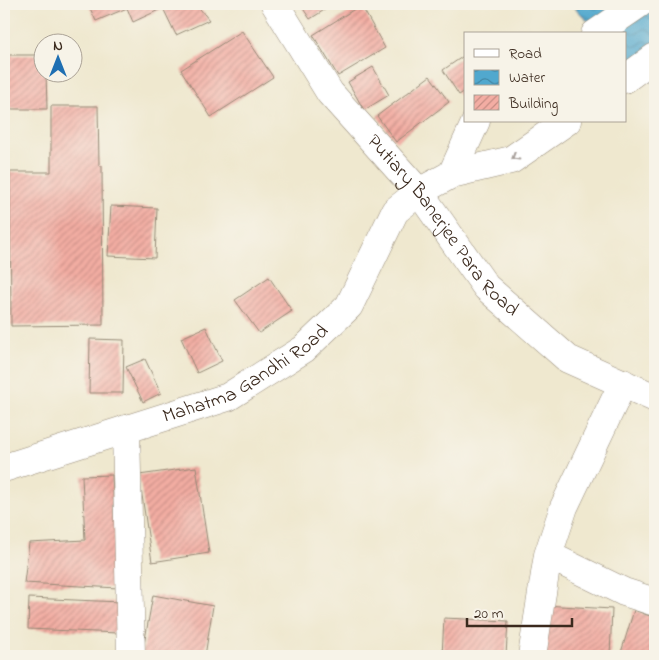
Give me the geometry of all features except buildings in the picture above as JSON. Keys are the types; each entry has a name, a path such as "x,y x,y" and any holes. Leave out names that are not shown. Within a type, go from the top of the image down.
{"street":[{"name":"Putiary Banerjee Para Road","path":"275,4 330,93 419,192 486,287 568,359 655,398"},
{"path":"597,32 639,4"},
{"path":"626,78 655,57"},
{"path":"452,174 476,122"},
{"name":"Mahatma Gandhi Road","path":"4,468 228,397 304,348 348,306 395,211 419,192 452,174 510,160 561,125"},
{"path":"532,656 548,555 564,507 623,383"},
{"path":"126,429 130,656"},
{"path":"548,555 624,592 655,602"}],"water":[{"path":"571,4 655,4 655,85 626,58 626,32 599,32"}]}
